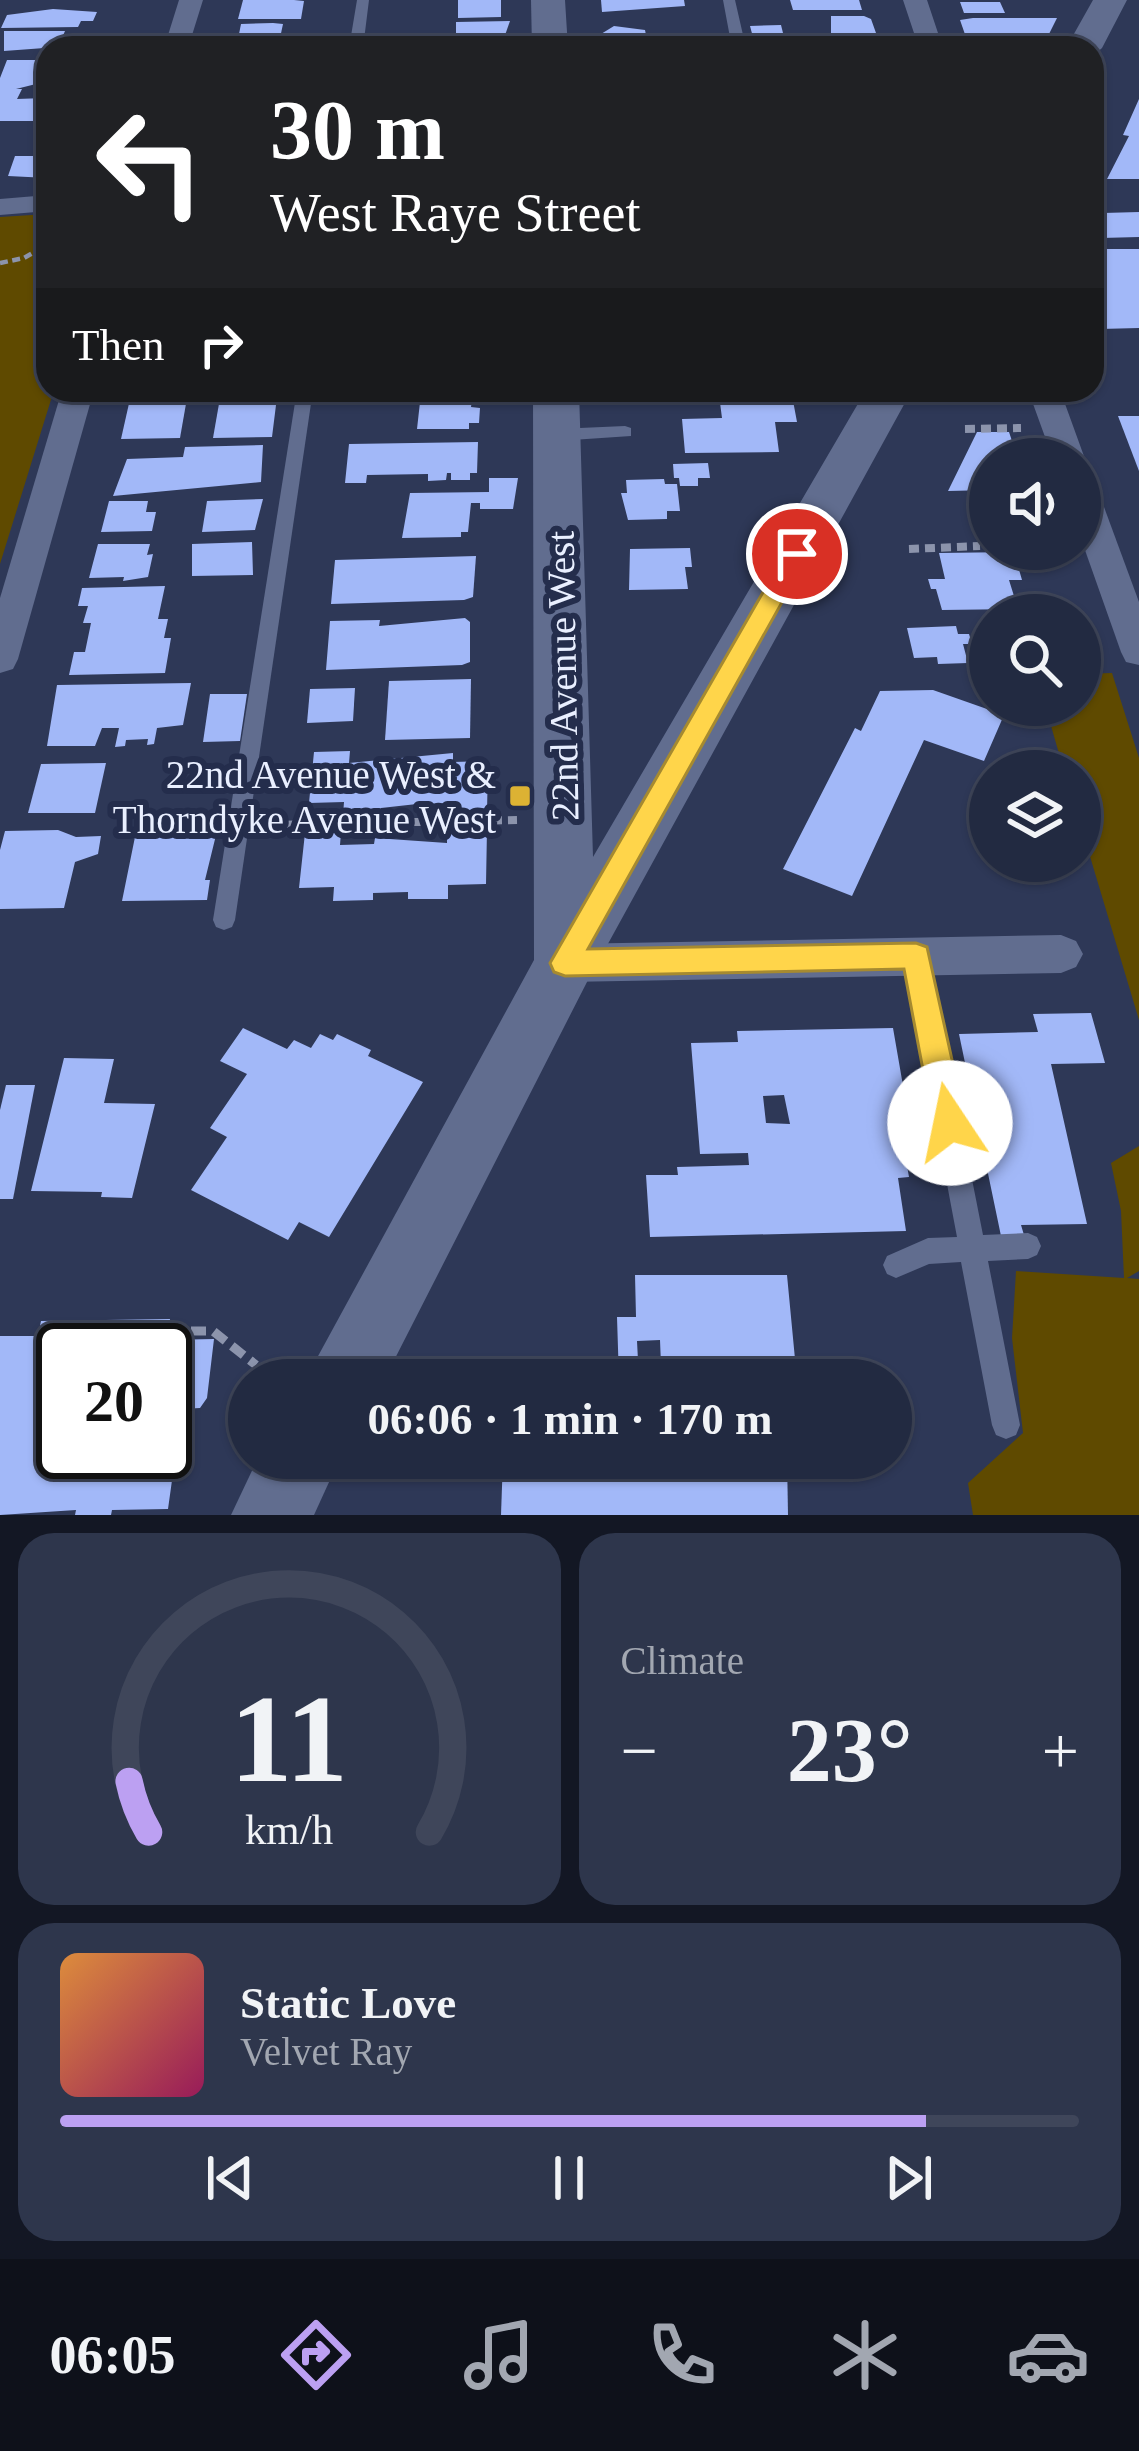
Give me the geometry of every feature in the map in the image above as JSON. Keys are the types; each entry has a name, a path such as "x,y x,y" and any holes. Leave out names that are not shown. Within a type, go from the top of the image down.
{"main road":[{"path":"548,0 550,36"},
{"path":"1091,36 1111,0"},
{"path":"354,1359 565,963 883,402"},
{"name":"22nd Avenue West","path":"556,412 565,963"},
{"path":"271,1515 291,1479"}],"street":[{"path":"180,36 190,0"},
{"path":"915,0 927,36"},
{"path":"0,207 36,204"},
{"path":"0,659 75,402"},
{"path":"1049,402 1062,438"},
{"path":"1101,546 1139,652"},
{"path":"565,963 1061,954"}],"lane":[{"path":"358,36 363,0"},
{"path":"730,0 737,36"},
{"path":"224,920 303,402"},
{"path":"556,412 625,432"},
{"path":"916,956 1006,1425"},
{"path":"896,1265 928,1251 1028,1246"}],"path":[{"path":"0,263 36,251"},
{"path":"964,429 1014,428"},
{"path":"909,549 969,546"},
{"path":"238,826 516,820"},
{"path":"192,1331 213,1331 248,1359"}],"shaded area":[{"path":"36,215 36,402 50,402 0,564 0,217"},
{"path":"1101,673 1112,673 1139,758 1139,1020 1098,882 1101,750 1058,750 1051,726 1101,726"},
{"path":"1139,1146 1139,1271 1127,1278 1139,1279 1139,1515 973,1515 968,1483 1023,1433 1012,1338 1016,1271 1124,1278 1121,1211 1111,1163"}],"building":[{"path":"243,0 304,1 301,19 238,19"},
{"path":"458,0 501,0 501,17 458,18"},
{"path":"601,0 684,0 685,6 602,12"},
{"path":"790,0 859,0 862,10 793,10"},
{"path":"960,2 1000,2 1005,13 964,13"},
{"path":"53,9 97,12 93,21 81,21 78,27 1,28 7,15"},
{"path":"831,16 864,16 871,19 876,33 871,36 831,34"},
{"path":"1057,18 1048,36 966,36 960,20"},
{"path":"510,21 505,36 456,36 456,22"},
{"path":"241,24 283,24 280,36 239,36"},
{"path":"781,25 784,36 753,36 750,26"},
{"path":"614,26 655,36 601,36"},
{"path":"4,31 65,31 63,36 36,36 36,49 4,51"},
{"path":"7,60 36,60 36,84 16,89 22,89 17,99 36,98 36,121 0,121 0,78"},
{"path":"1139,99 1139,179 1107,179 1129,136 1123,135"},
{"path":"15,156 36,156 36,177 8,176"},
{"path":"1139,212 1139,237 1104,238 1104,213"},
{"path":"1104,249 1139,249 1139,328 1104,329"},
{"path":"129,402 186,402 180,438 121,439"},
{"path":"219,402 276,402 272,437 213,438"},
{"path":"420,402 472,402 471,407 480,408 479,423 469,423 469,429 417,429"},
{"path":"720,402 793,402 797,422 775,422 779,452 685,453 682,419 722,418"},
{"path":"1118,416 1139,416 1139,471"},
{"path":"977,432 1009,432 1011,438 974,438"},
{"path":"478,442 477,473 470,473 470,480 451,480 447,473 446,480 428,481 428,474 367,475 366,483 345,483 349,444"},
{"path":"263,445 261,482 113,496 127,459 183,457 185,447"},
{"path":"969,448 969,490 948,491"},
{"path":"708,463 710,478 698,478 698,486 680,486 679,478 674,478 673,464"},
{"path":"489,478 518,478 513,509 480,509 480,503 471,503 468,532 461,532 461,537 402,538 410,493 489,492"},
{"path":"664,479 665,484 677,484 680,511 667,511 667,519 628,520 621,493 627,493 626,480"},
{"path":"263,499 255,530 202,532 207,501"},
{"path":"109,501 148,501 146,512 156,512 152,531 101,532"},
{"path":"252,542 253,575 192,576 192,544"},
{"path":"98,544 150,544 148,577 89,578"},
{"path":"690,548 692,567 685,567 688,589 629,590 630,549"},
{"path":"939,553 969,553 969,570 1019,570 1022,580 1009,580 1013,594 969,594 969,610 942,610 928,579 945,579"},
{"path":"476,556 473,597 464,600 331,604 335,560"},
{"path":"165,586 158,619 168,619 164,638 171,638 165,673 69,675 74,652 85,652 91,623 83,623 88,606 78,606 82,588"},
{"path":"465,618 470,622 470,662 462,665 326,670 330,621 380,620 379,626"},
{"path":"956,626 958,634 969,634 969,644 963,644 968,663 938,664 937,657 914,658 907,628"},
{"path":"471,679 470,738 385,740 389,681"},
{"path":"191,683 183,725 157,728 154,744 147,745 148,739 126,740 125,746 115,747 119,728 102,728 95,746 47,746 57,685"},
{"path":"355,688 353,721 307,723 310,689"},
{"path":"933,690 969,703 969,726 999,726 989,750 969,750 969,756 924,740 852,896 783,869 855,728 861,731 880,691"},
{"path":"210,694 247,694 240,741 203,742"},
{"path":"350,751 349,763 453,753 453,762 488,761 487,813 449,813 450,803 343,815 344,802 309,803 314,752"},
{"path":"106,763 95,813 28,813 41,764"},
{"path":"487,829 486,884 448,885 448,899 408,899 408,892 373,893 373,900 333,901 334,887 299,888 305,833 341,832 340,845 374,844 375,838 447,843 447,830"},
{"path":"58,830 76,837 101,836 98,854 75,862 64,908 0,909 0,850 5,831"},
{"path":"217,831 205,880 210,880 207,900 122,901 136,832"},
{"path":"1091,1013 1105,1063 1051,1064 1087,1224 1021,1225 1024,1235 1001,1236 959,1034 1038,1032 1033,1014"},
{"path":"243,1028 287,1049 294,1040 311,1048 320,1034 333,1040 337,1034 371,1050 368,1056 423,1082 329,1237 299,1222 288,1240 191,1190 227,1137 210,1128 247,1074 220,1061"},
{"path":"893,1028 910,1126 900,1126 909,1177 898,1178 906,1231 650,1237 646,1175 678,1175 677,1167 749,1165 748,1153 700,1154 691,1043 738,1042 737,1031","holes":["784,1095 790,1124 766,1123 763,1096"]},
{"path":"64,1058 114,1059 104,1103 155,1104 132,1198 101,1197 102,1192 31,1191"},
{"path":"6,1085 35,1085 13,1199 0,1199 0,1110"},
{"path":"635,1275 787,1275 795,1359 661,1359 660,1340 637,1341 638,1359 618,1359 617,1317 636,1317"},
{"path":"170,1319 169,1323 41,1321"},
{"path":"0,1336 36,1336 36,1479 172,1479 168,1509 112,1510 111,1515 75,1515 76,1510 0,1515"},
{"path":"192,1339 214,1339 207,1398 200,1408 192,1408"},
{"path":"502,1479 787,1479 788,1515 501,1515"}],"place":[{"name":"22nd Avenue West & Thorndyke Avenue West","path":"520,796"}],"route":[{"path":"797,554 565,963 916,956 950,1123"}]}
